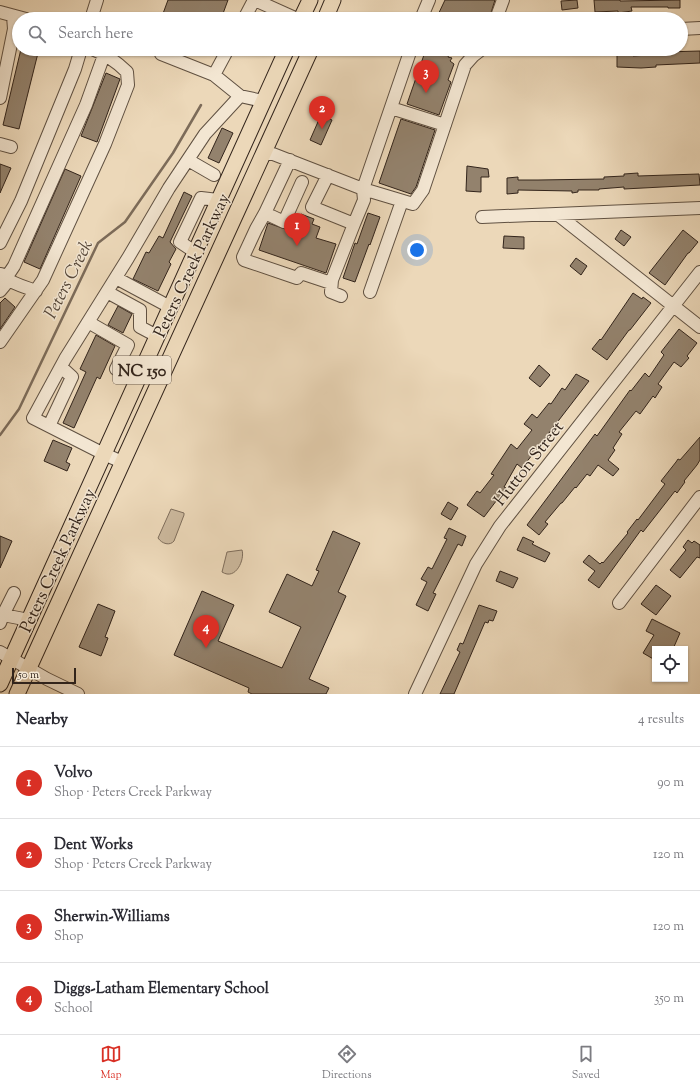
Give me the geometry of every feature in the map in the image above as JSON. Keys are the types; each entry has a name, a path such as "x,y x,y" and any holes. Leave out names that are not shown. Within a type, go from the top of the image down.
{"main road":[{"path":"304,12 310,0"},
{"path":"328,12 333,0"},
{"name":"Peters Creek Parkway","path":"0,684 6,656 19,642 284,56"},
{"name":"Peters Creek Parkway","path":"17,694 308,56"},
{"path":"243,145 263,154"},
{"path":"193,256 211,268"},
{"path":"19,642 37,649"}],"street":[{"path":"93,12 97,0"},
{"path":"248,12 254,0 281,12"},
{"path":"424,12 429,0"},
{"path":"499,12 503,0"},
{"path":"0,12 12,16"},
{"path":"688,29 700,28"},
{"path":"0,98 12,39"},
{"path":"0,243 21,200 75,69 79,56"},
{"path":"2,275 10,272 14,266 86,105 104,56"},
{"path":"0,342 43,280 98,159 128,85 127,72 118,63 106,56"},
{"path":"166,56 214,74 240,96 263,101"},
{"path":"214,74 224,56"},
{"path":"341,296 331,292 332,280 364,200 363,189 409,56"},
{"path":"263,154 273,154 363,189 413,204 423,190 465,65 473,56"},
{"path":"122,462 33,418 60,367 116,278 169,188 205,134 240,96"},
{"path":"391,108 445,125"},
{"path":"188,160 214,175"},
{"path":"290,160 265,213 256,228 243,257 244,260 297,278 301,273 332,283"},
{"path":"328,175 312,207 354,224"},
{"path":"265,213 284,222 302,182"},
{"path":"370,292 402,201"},
{"path":"482,217 700,208"},
{"path":"558,214 700,327"},
{"name":"Hutton Street","path":"415,694 476,564 500,526 700,272"},
{"path":"0,291 5,285 2,275"},
{"path":"2,275 9,282 36,291"},
{"path":"116,278 170,307"},
{"path":"107,292 140,310 140,327 157,336"},
{"path":"88,322 128,344 116,369 138,378"},
{"path":"50,426 72,377 60,367"},
{"path":"619,603 700,497"},
{"path":"14,593 1,618 29,620"},
{"path":"6,656 28,669 78,694"}],"shaded area":[{"path":"171,509 184,513 184,515 174,541 166,544 158,538"},
{"path":"242,550 243,554 241,563 238,568 231,574 222,572 227,552"}],"building":[{"path":"168,0 228,0 224,12 164,12"},
{"path":"445,0 495,0 491,12 439,12"},
{"path":"577,0 578,8 562,10 561,1"},
{"path":"594,0 680,0 680,8 631,7 632,11 625,12 595,12"},
{"path":"688,51 700,51 700,63 656,65 656,67 641,68 617,67 617,56 688,56"},
{"path":"19,56 37,56 19,129 3,125"},
{"path":"424,56 448,56 452,58 450,61 454,64 448,80 451,82 439,115 407,104"},
{"path":"106,73 120,79 97,142 81,136"},
{"path":"321,115 332,120 321,145 310,140"},
{"path":"401,119 435,130 416,187 411,194 379,183"},
{"path":"222,128 233,133 219,163 208,158"},
{"path":"0,164 11,168 0,193"},
{"path":"467,166 488,169 489,177 481,177 481,192 466,191"},
{"path":"65,169 81,176 40,269 24,262"},
{"path":"638,173 638,176 699,174 700,185 624,189 624,187 599,190 578,190 578,192 572,193 572,191 518,190 518,193 507,194 507,178 518,177 518,180 604,179 604,177 624,176 624,174"},
{"path":"184,192 192,196 170,242 176,249 169,262 171,264 158,291 133,279 146,252 149,253 159,236 163,238"},
{"path":"368,213 380,217 355,282 343,278 355,243 357,244"},
{"path":"301,214 314,219 312,224 320,227 316,238 336,244 326,273 259,250 268,223 285,229 290,226 292,227 295,218 299,219"},
{"path":"621,230 631,237 624,246 615,239"},
{"path":"683,230 698,242 688,253 665,285 649,273"},
{"path":"504,236 524,237 524,249 503,248"},
{"path":"576,258 587,266 581,275 570,266"},
{"path":"633,293 642,299 643,297 651,303 607,360 592,349 600,339 601,340"},
{"path":"5,298 15,307 0,329 0,303"},
{"path":"118,306 132,314 123,333 108,325"},
{"path":"679,329 697,343 687,356 689,358 681,367 674,362 658,384 662,387 655,398 653,396 640,414 636,411 619,432 622,434 613,448 615,450 608,460 619,469 613,476 598,465 590,476 587,474 545,522 548,524 539,535 527,525 595,434 597,436 630,390 631,391 645,373 649,377 664,355 661,352"},
{"path":"96,335 115,346 100,379 97,377 74,428 63,423 86,372 80,369"},
{"path":"539,365 550,375 540,387 529,378"},
{"path":"576,374 589,381 522,468 517,464 504,487 506,488 484,517 467,505 477,491 480,493 494,475 491,474 511,444 517,449 532,430 524,424 532,414 537,418 549,403 551,404 562,388 565,390"},
{"path":"700,437 700,460 697,465 684,481 685,482 677,493 675,491 643,532 641,530 599,588 588,580 595,571 583,562 589,555 600,564 602,562 603,563 665,484 661,481 678,459 680,460"},
{"path":"53,440 72,448 66,462 70,464 67,471 44,461"},
{"path":"448,502 458,508 451,520 441,514"},
{"path":"449,528 466,536 462,546 458,544 433,593 436,594 428,611 416,605 427,582 421,579 428,567 432,569 447,539 444,538"},
{"path":"333,531 360,543 338,592 346,596 309,679 329,688 326,694 252,694 248,692 249,688 174,655 202,591 234,605 218,641 282,668 301,627 269,612 287,574 312,586 319,571 316,570"},
{"path":"0,536 12,541 0,568"},
{"path":"523,537 534,542 532,544 550,553 545,562 517,550"},
{"path":"688,540 692,543 694,541 700,545 700,558 697,557 680,578 670,570 686,550 683,547"},
{"path":"500,571 518,578 513,588 496,581"},
{"path":"656,585 671,596 656,615 641,604"},
{"path":"98,604 115,611 105,637 108,638 101,656 79,647"},
{"path":"479,605 497,611 493,621 489,620 488,623 485,622 454,694 440,694 460,652 457,650 460,643 463,644"},
{"path":"652,619 680,633 674,646 652,646 652,658 643,653 654,635 646,631"}],"waterway":[{"name":"Peters Creek","path":"0,435 19,409 98,243 125,222 173,153 201,105"}],"place":[{"name":"Sherwin-Williams","path":"426,93"},
{"name":"Dent Works","path":"322,129"},
{"name":"Volvo","path":"297,246"},
{"name":"Diggs-Latham Elementary School","path":"206,648"}]}
